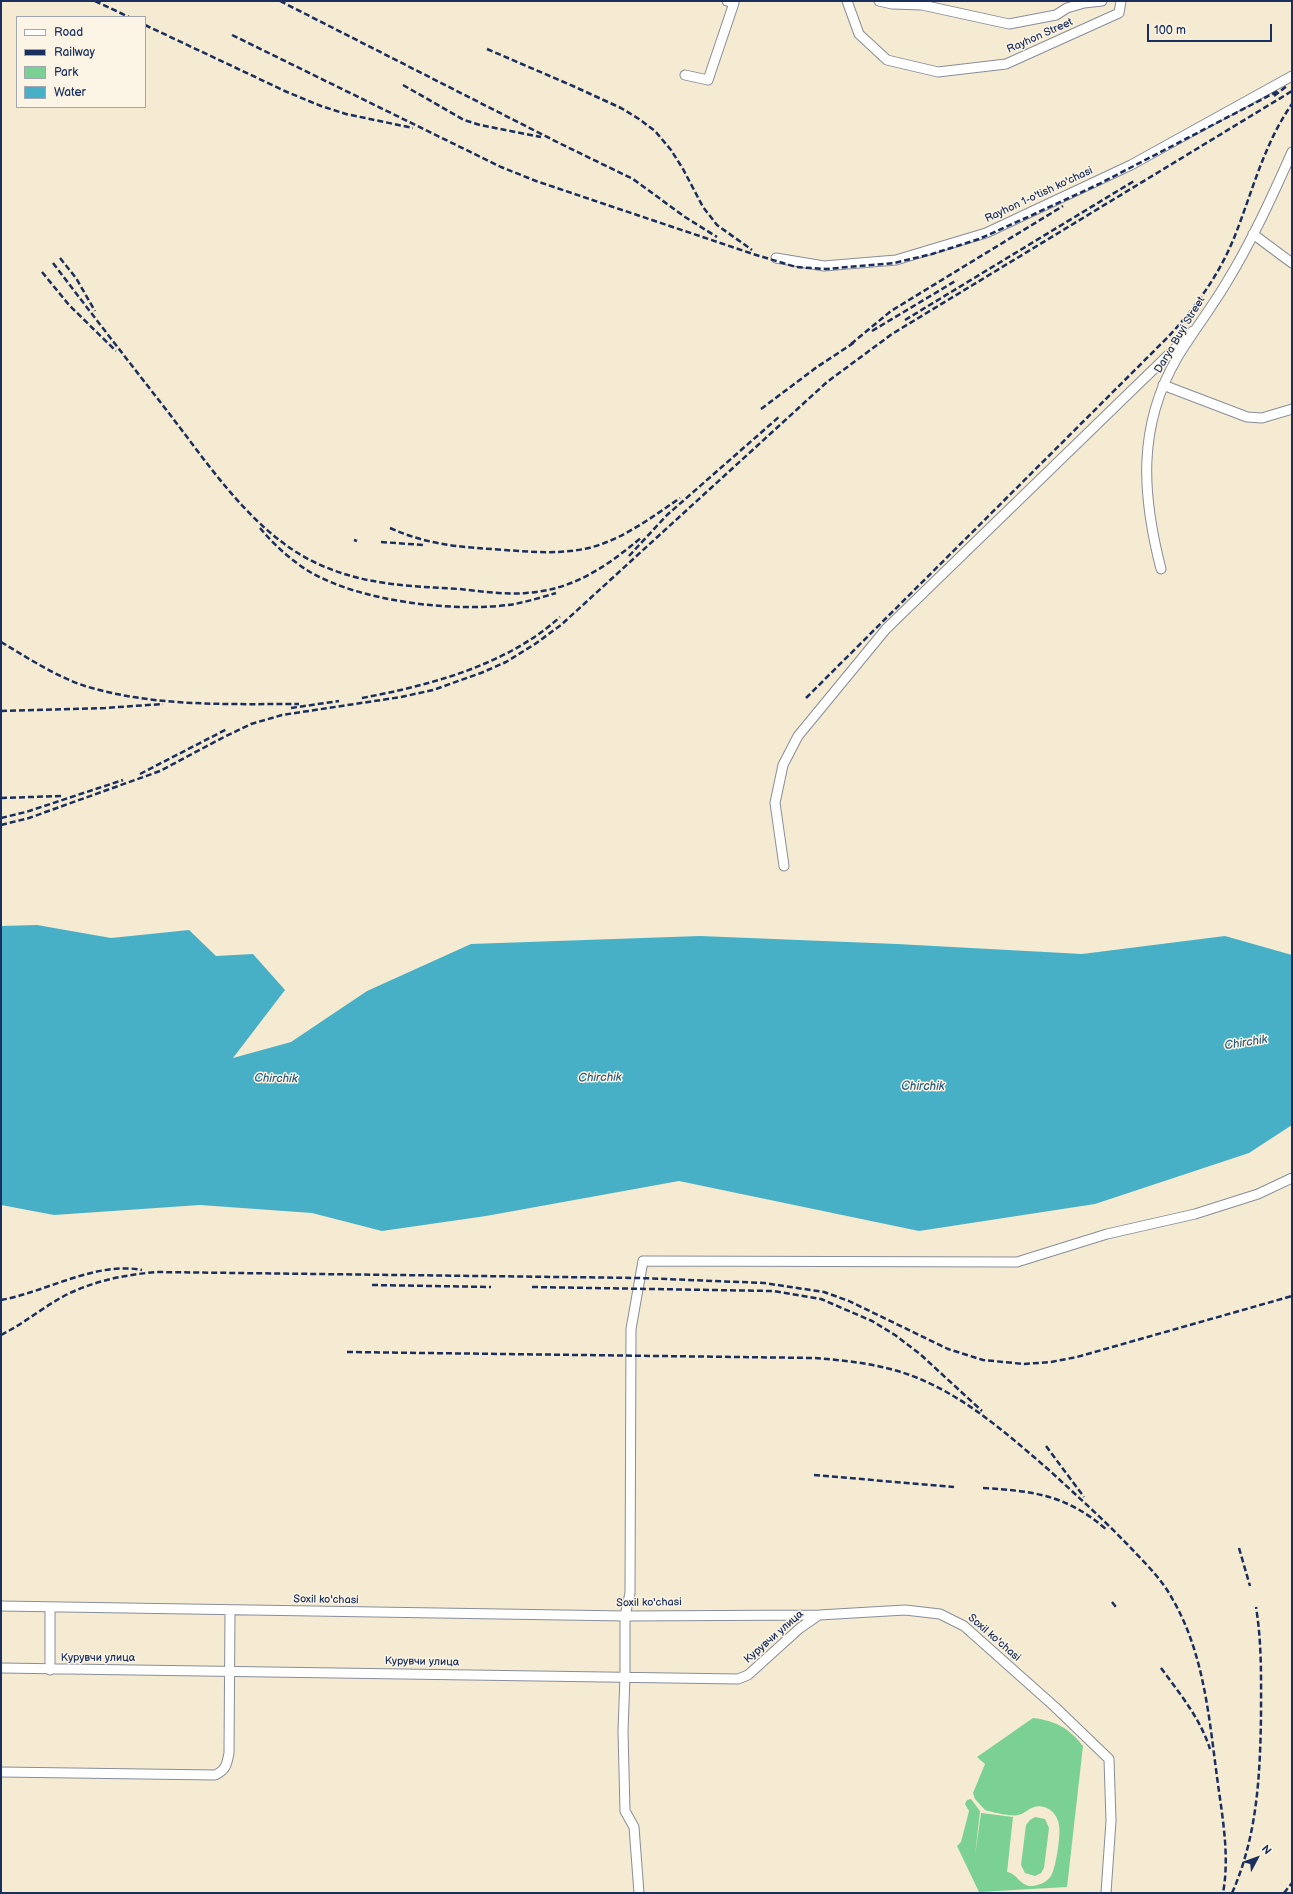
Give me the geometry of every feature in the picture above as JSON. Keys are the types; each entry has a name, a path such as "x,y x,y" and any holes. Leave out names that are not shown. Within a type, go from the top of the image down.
{"street":[{"path":"685,75 708,80 734,2 727,1"},
{"name":"Rayhon Street","path":"846,1 859,34 887,60 938,72 1006,64 1119,13 1121,1"},
{"path":"879,1 892,4 922,5 1009,24 1049,17 1056,15 1067,8 1084,3 1102,1"},
{"name":"Rayhon 1-o'tish ko'chasi","path":"776,258 824,266 896,260 986,233 1130,165 1292,76"},
{"name":"Darya Buyi Street","path":"1161,569 1150,522 1146,474 1150,429 1164,385 1176,359 1225,284 1273,196 1292,152"},
{"path":"1253,234 1292,263"},
{"path":"784,866 775,803 783,765 798,736 886,629 1193,331"},
{"path":"1164,385 1247,417 1262,418 1292,409"},
{"path":"640,1893 634,1827 625,1811 623,1731 626,1677 625,1616 630,1593 631,1329 643,1261 1017,1262 1107,1234 1202,1212 1258,1194 1292,1178"},
{"name":"Soxil ko'chasi","path":"1,1606 230,1611 625,1616 819,1615 905,1610 940,1614 964,1626 1048,1701 1109,1759 1111,1821 1106,1893"},
{"path":"50,1607 50,1670"},
{"path":"1,1772 215,1775 222,1772 227,1766 229,1753 230,1611"},
{"name":"Курувчи улица","path":"1,1668 50,1670 229,1671 738,1679 748,1675 800,1628 819,1615"}],"green space":[{"path":"1033,1718 1049,1721 1061,1726 1073,1734 1083,1746 1067,1887 979,1892 957,1846 961,1842 969,1811 965,1804 967,1800 971,1799 980,1811 975,1856 981,1813 1013,1817 1007,1872 1025,1884 1033,1886 1045,1882 1051,1876 1055,1866 1058,1851 1059,1825 1058,1819 1051,1811 1042,1806 1038,1806 1031,1808 1022,1814 1015,1815 992,1812 985,1810 975,1799 973,1793 985,1764 977,1757"},
{"path":"1035,1817 1045,1819 1049,1828 1044,1868 1041,1873 1035,1876 1025,1873 1021,1865 1026,1825"}],"water":[{"name":"Chirchik","path":"37,925 111,938 189,930 216,956 253,954 285,990 233,1058 291,1042 367,991 471,944 700,936 897,944 1082,954 1225,936 1292,955 1292,1125 1249,1153 1095,1204 919,1231 679,1181 486,1216 382,1231 312,1213 200,1205 54,1215 1,1205 1,926"}],"railway":[{"path":"95,1 127,16"},
{"path":"280,1 633,179 685,217 717,237"},
{"path":"146,25 287,92 321,106 346,114 413,128"},
{"path":"232,35 501,167 536,181 753,254 796,267 826,269 894,263 932,254 979,239 1099,184 1278,91"},
{"path":"487,49 621,108 655,131 671,150 703,207 717,225 752,250"},
{"path":"403,85 464,120 480,125 541,137"},
{"path":"1274,96 1287,86"},
{"path":"1,825 29,818 160,771 251,724 282,715 401,697 433,690 481,673 506,662 535,644 561,625 827,382 892,334 1292,91"},
{"path":"806,698 1168,337 1189,313 1216,275 1230,247 1267,150 1274,134 1292,104"},
{"path":"905,320 1134,181"},
{"path":"851,344 891,311 1063,206"},
{"path":"60,258 76,278 95,311"},
{"path":"53,263 216,475 234,496 252,516 272,534 293,550 316,563 351,576 386,583 501,593 526,593 543,591 574,582 602,567 642,537"},
{"path":"42,272 69,305 116,351"},
{"path":"872,331 957,280"},
{"path":"761,409 817,367 855,342"},
{"path":"629,556 667,515 780,416"},
{"path":"390,528 419,539 447,545 535,552 574,551 597,546 610,541 646,521 680,498"},
{"path":"260,528 284,552 310,572 331,582 382,598 410,603 465,607 515,604 556,593"},
{"path":"381,542 424,545"},
{"path":"362,698 415,687 467,671 516,648 539,634 560,617"},
{"path":"1,642 63,677 85,686 111,693 137,698 191,703 299,704"},
{"path":"291,708 339,701"},
{"path":"1,711 105,708 163,704"},
{"path":"140,774 227,729"},
{"path":"1,818 26,812 123,780"},
{"path":"1,798 61,796"},
{"path":"1,1300 36,1291 89,1273 125,1268 142,1270"},
{"path":"1,1335 64,1296 86,1286 132,1275 156,1272 640,1278 764,1283 824,1292 849,1301 948,1349 983,1360 1024,1364 1051,1362 1077,1357 1292,1296"},
{"path":"372,1285 491,1287"},
{"path":"532,1287 773,1291 821,1299 872,1321 895,1335 920,1354 982,1411"},
{"path":"347,1352 815,1358 874,1365 917,1378 947,1392 993,1423 1049,1470 1128,1545 1169,1592 1192,1642 1204,1686 1224,1835 1226,1864 1223,1893"},
{"path":"1046,1446 1084,1497"},
{"path":"814,1475 954,1487"},
{"path":"983,1488 1034,1493 1064,1502 1092,1518 1107,1530"},
{"path":"1239,1548 1250,1586"},
{"path":"1112,1602 1116,1607"},
{"path":"1232,1893 1247,1850 1252,1829 1256,1806 1260,1762 1261,1676 1256,1607"},
{"path":"1161,1668 1195,1717 1210,1749"},
{"path":"1284,1893 1292,1883"}]}
